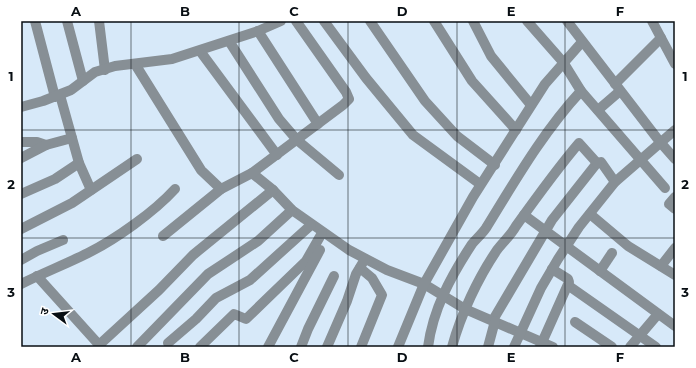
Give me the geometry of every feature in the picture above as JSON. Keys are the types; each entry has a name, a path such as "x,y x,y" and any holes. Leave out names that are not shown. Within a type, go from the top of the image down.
{"street":[{"path":"35,21 79,163 91,190"},
{"path":"67,21 83,81"},
{"path":"99,21 105,70"},
{"path":"21,107 71,90 94,72 172,59 258,31 281,21"},
{"path":"163,236 221,189 252,173 346,102 348,95 296,21"},
{"path":"324,21 366,78 413,135 480,184"},
{"path":"370,21 425,101 457,136 495,165"},
{"path":"434,21 472,81 516,130"},
{"path":"473,21 491,56 531,105"},
{"path":"527,21 562,62 581,90 665,188"},
{"path":"567,21 617,88 675,159"},
{"path":"652,21 675,64"},
{"path":"258,31 318,124"},
{"path":"598,110 661,38"},
{"path":"229,41 279,119 296,140 339,175"},
{"path":"398,347 424,284 480,184 495,165 531,105 562,62 582,42"},
{"path":"200,51 277,155"},
{"path":"135,64 201,170 221,189"},
{"path":"428,347 434,316 443,295 473,243 485,229 517,176 562,112 581,90"},
{"path":"514,347 552,269 590,214 615,182 675,130"},
{"path":"21,158 46,145 72,138"},
{"path":"21,142 37,142 46,145"},
{"path":"452,347 465,309 497,251 540,191 579,143 597,163 601,162 604,165 615,182"},
{"path":"21,229 72,203 137,160"},
{"path":"21,194 55,179 79,163"},
{"path":"488,347 494,320 545,231 597,163"},
{"path":"252,173 273,190 292,210 362,264 372,278 382,295 361,347"},
{"path":"21,284 89,253 165,200 176,189"},
{"path":"37,276 100,346 159,290 193,255 273,190"},
{"path":"675,197 669,204 675,209"},
{"path":"137,347 208,274 258,241 292,210"},
{"path":"590,214 628,246 675,275"},
{"path":"524,215 675,326"},
{"path":"168,343 196,319 216,298 250,280 311,225"},
{"path":"200,347 234,314 246,319 306,261 324,234"},
{"path":"268,347 318,254 324,234"},
{"path":"21,260 37,251 63,240"},
{"path":"661,266 675,248"},
{"path":"600,272 612,253"},
{"path":"362,264 424,284 465,309 520,332 541,345 553,347"},
{"path":"327,347 362,264"},
{"path":"541,345 568,286 568,279 552,269"},
{"path":"301,347 334,276"},
{"path":"568,286 656,347"},
{"path":"630,347 658,314"},
{"path":"575,322 612,347"}]}
